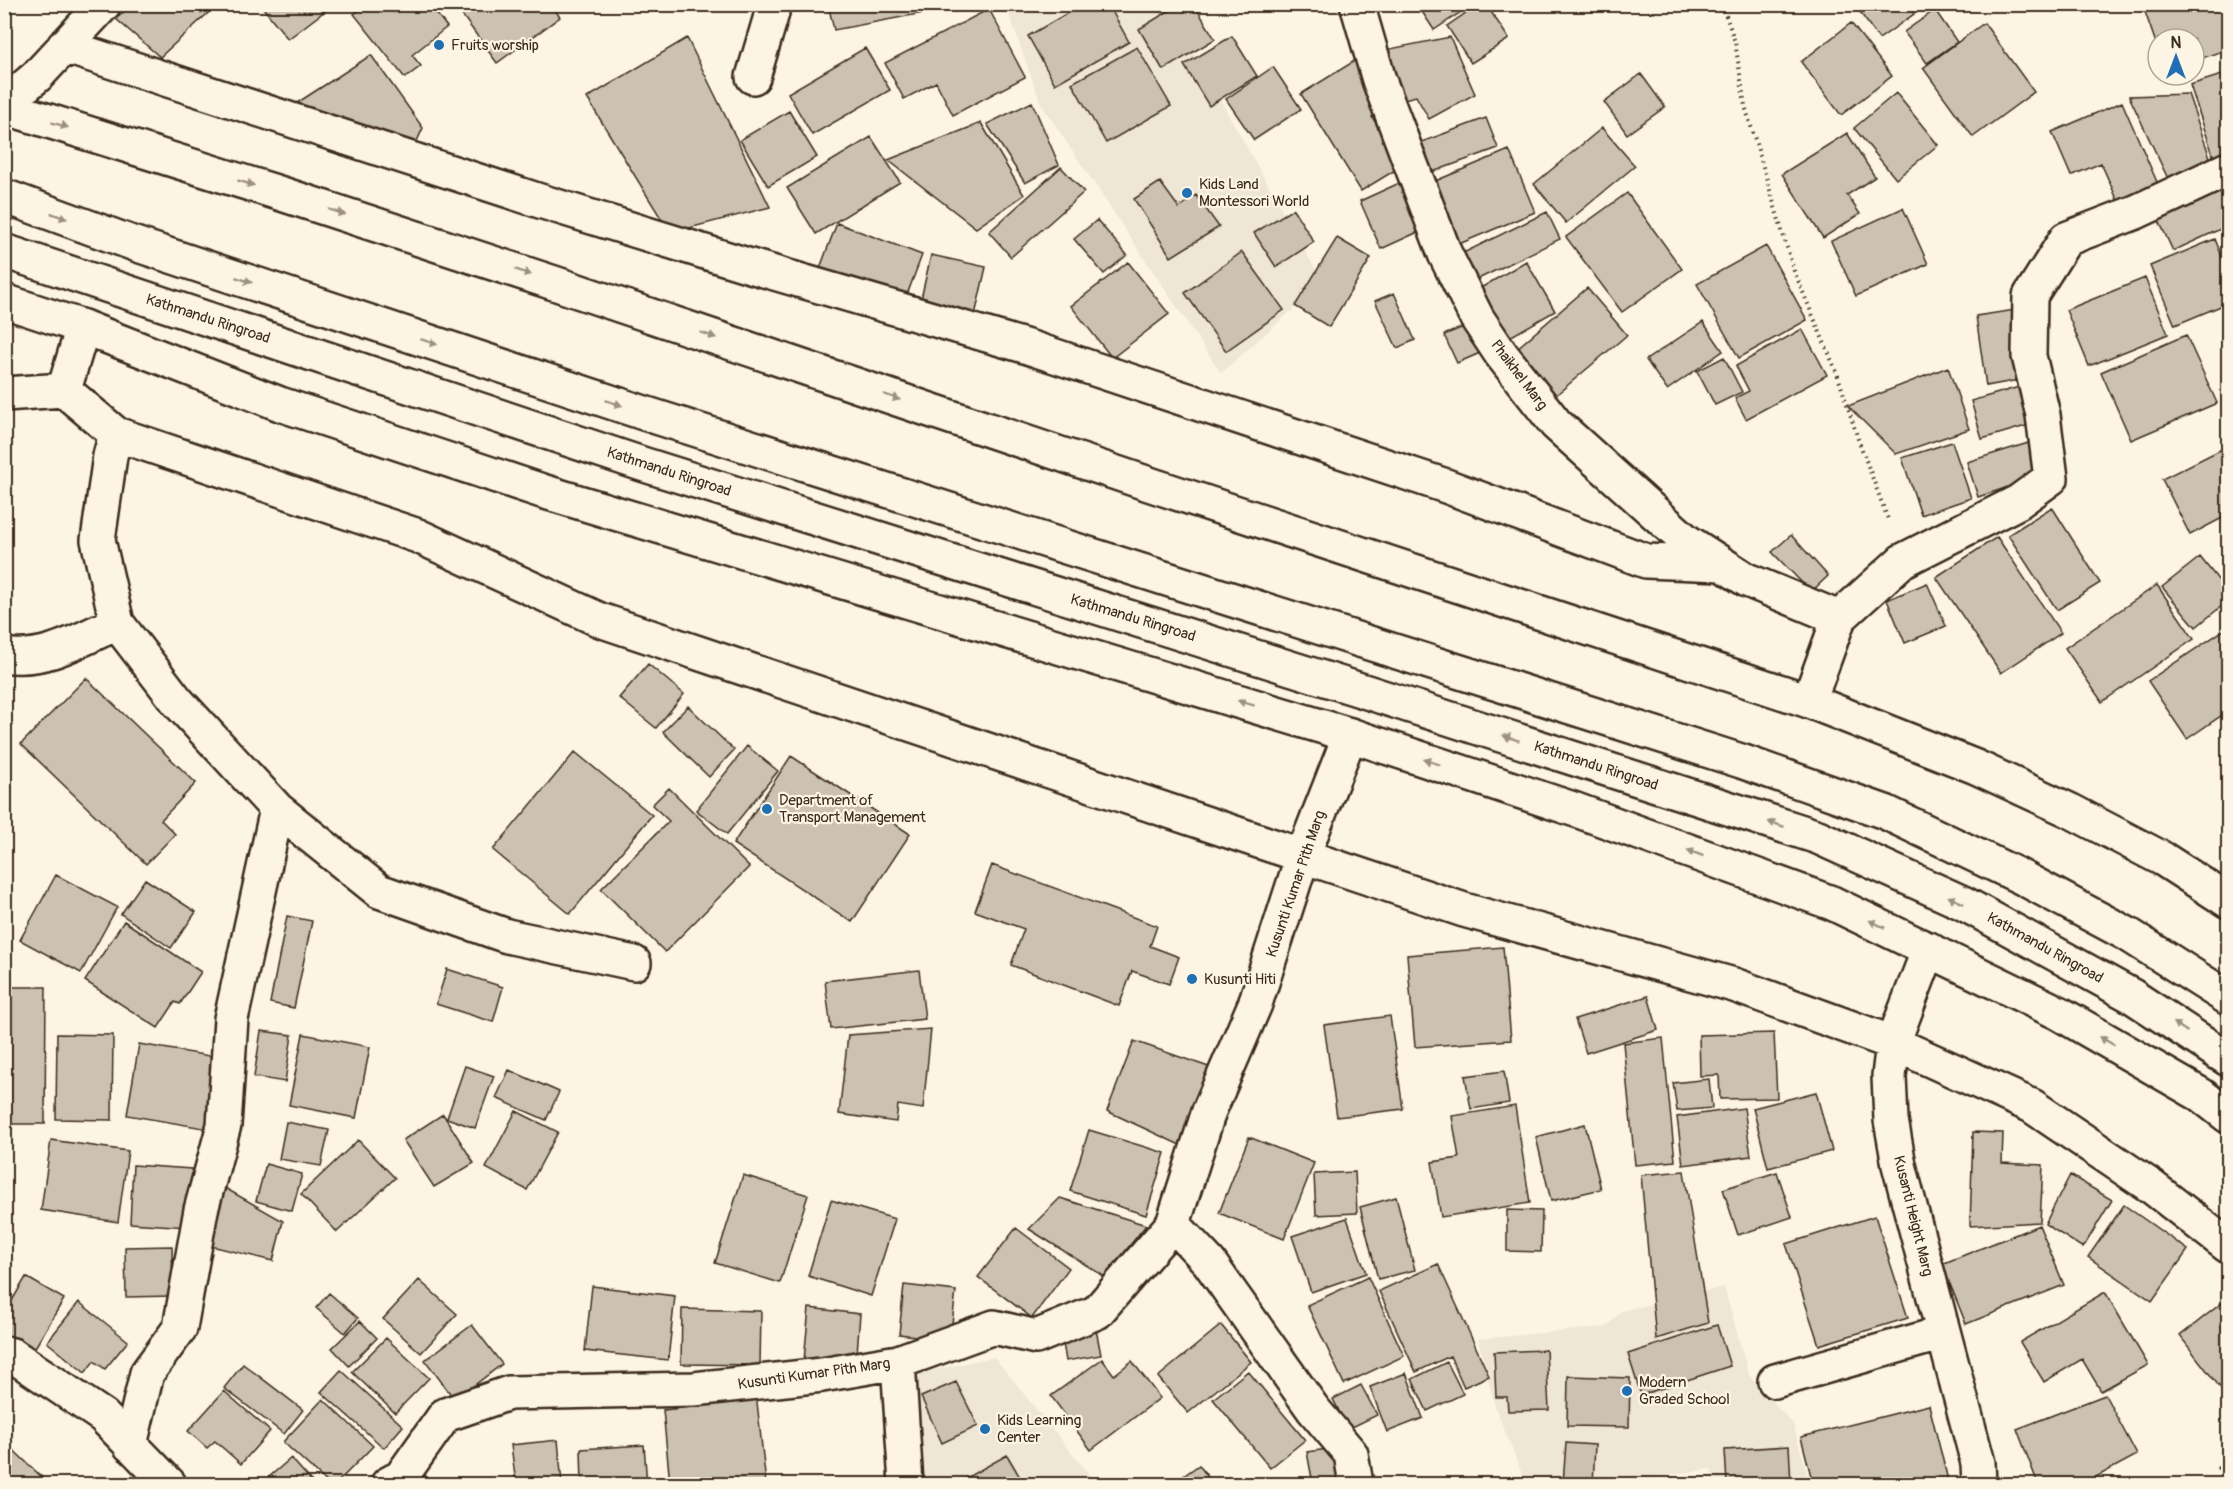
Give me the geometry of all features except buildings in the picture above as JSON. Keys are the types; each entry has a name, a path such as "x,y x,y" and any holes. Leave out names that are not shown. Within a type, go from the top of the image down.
{"main road":[{"path":"4,105 37,76 104,4"},
{"path":"753,77 772,13 772,4"},
{"name":"Phaikhel Marg","path":"1357,4 1379,80 1445,254 1477,318 1501,354 1556,424 1685,540 1747,580 1839,618"},
{"path":"64,46 551,204 747,265 1028,347 1446,486 1646,561 1721,564"},
{"path":"4,105 546,280 1149,484 1809,700 1976,768 2071,811 2163,859 2229,901"},
{"path":"1809,700 1839,618 1902,561 2018,502 2051,478 2043,415 2029,356 2030,296 2066,239 2136,212 2229,169"},
{"path":"4,196 135,244 647,414 1741,761 1885,812 2019,876 2129,935 2229,998"},
{"name":"Kathmandu Ringroad","path":"4,251 642,464 1371,693 1818,837 1963,903 2132,996 2229,1059"},
{"path":"4,301 83,327 280,404 542,490 1350,735 1576,810 1832,903 2059,1013 2201,1095 2229,1116"},
{"path":"64,390 83,327"},
{"path":"4,394 64,390 116,434 418,536 600,620 1464,910 1734,985 1893,1043 2032,1106 2152,1187 2229,1246"},
{"path":"116,434 98,540 117,623 177,700 277,809 379,891 507,936 634,963"},
{"path":"4,655 17,657 47,654 117,623"},
{"name":"Kusunti Kumar Pith Marg","path":"388,1485 401,1477 445,1415 509,1393 694,1389 822,1375 898,1362 994,1328 1036,1337 1097,1311 1173,1224 1209,1111 1255,1004 1303,855 1350,735"},
{"path":"130,1445 147,1373 180,1328 201,1210 224,1125 231,1018 277,809"},
{"name":"Kusanti Height Marg","path":"1929,949 1893,1043 1889,1076 1891,1120 1899,1165 1978,1463 1979,1485"},
{"path":"1173,1224 1209,1262 1313,1409 1351,1454 1356,1485"},
{"path":"1775,1381 1943,1333"},
{"path":"4,1353 12,1355 103,1416 169,1485"},
{"path":"898,1362 906,1485"}],"path":[{"path":"1722,4 1735,42 1745,106 1757,151 1794,271 1837,373 1902,561"}],"shaded area":[{"name":"Kids Land Montessori World","path":"1027,5 1167,5 1323,283 1221,373 1041,104 1009,14"},
{"name":"Modern Graded School","path":"1724,1287 1749,1375 1793,1424 1810,1484 1713,1484 1711,1469 1600,1484 1526,1484 1495,1407 1478,1339 1607,1327 1621,1311"},
{"name":"Kids Learning Center","path":"994,1357 1097,1484 920,1484 915,1374"}],"place":[{"name":"Fruits worship","path":"439,45"},
{"name":"Kids Land Montessori World","path":"1187,193"},
{"name":"Department of Transport Management","path":"767,809"},
{"name":"Kusunti Hiti","path":"1192,979"},
{"name":"Modern Graded School","path":"1627,1391"},
{"name":"Kids Learning Center","path":"985,1429"}]}
